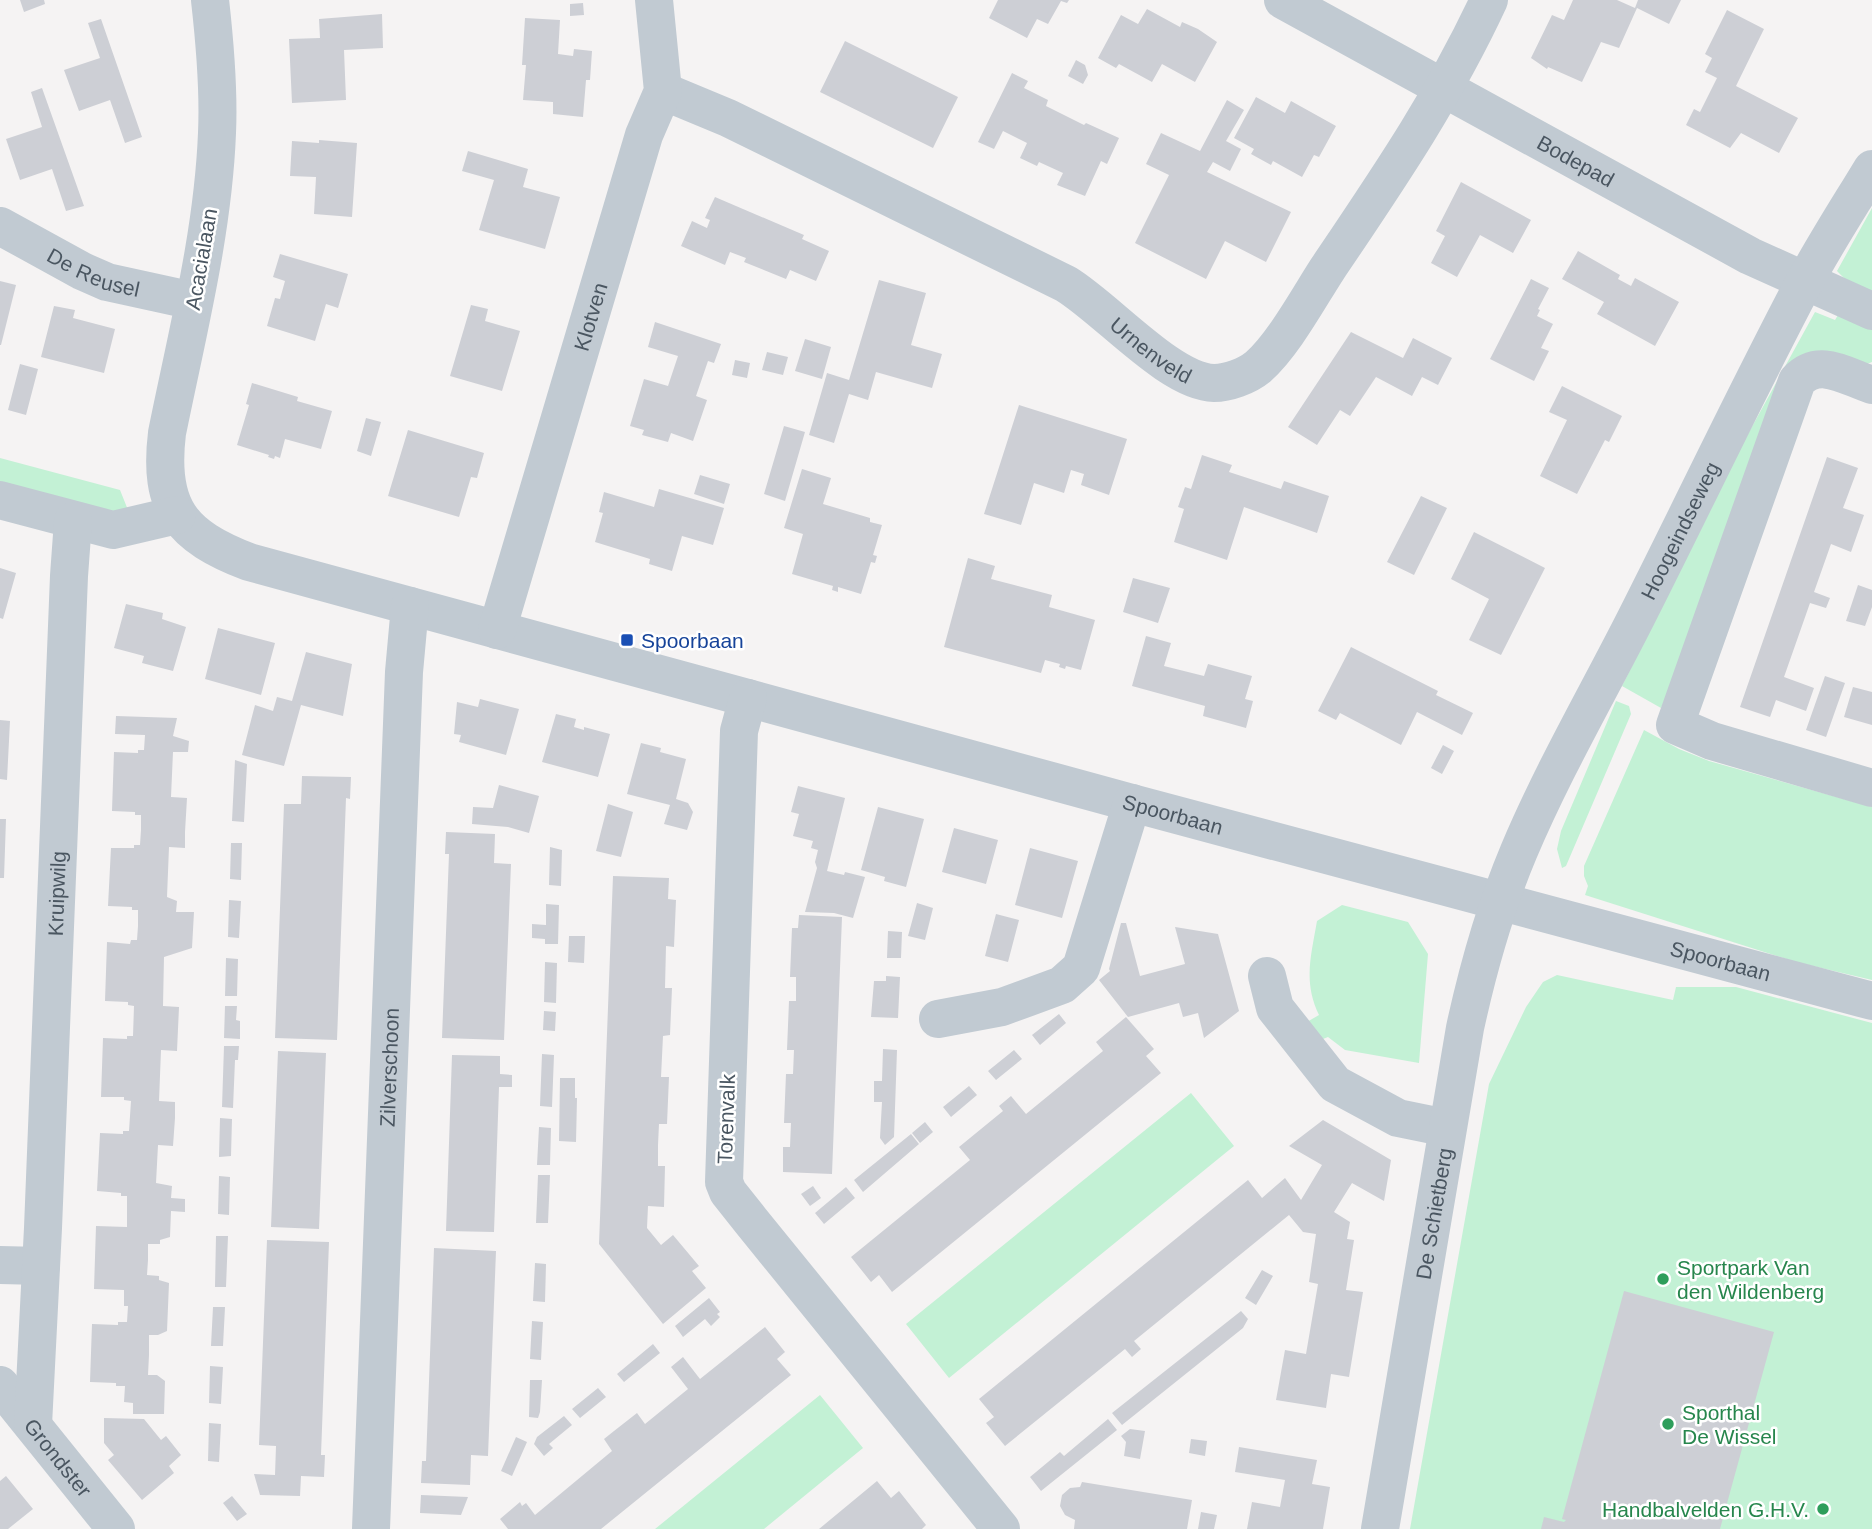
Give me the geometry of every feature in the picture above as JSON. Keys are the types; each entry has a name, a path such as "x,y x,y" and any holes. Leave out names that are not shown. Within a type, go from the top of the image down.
{"street":[{"name":"Acacialaan","path":"177,515 167,492 163,463 209,221 218,92 211,0"},
{"name":"Klotven","path":"496,630 645,135 663,91 654,0"},
{"name":"Bodepad","path":"1283,0 1750,256 1872,312"},
{"name":"Urnenveld","path":"663,91 728,118 1066,284 1086,297 1177,372 1196,381 1216,383 1237,379 1256,368 1268,356 1414,140 1446,88 1489,0"},
{"name":"Hoogeindseweg","path":"1500,901 1519,850 1554,776 1805,281 1872,169"},
{"name":"De Reusel","path":"0,226 107,282 194,301"},
{"path":"1855,379 1825,368 1808,370 1797,381 1675,724 1712,741 1872,788"},
{"path":"0,500 113,530 177,515"},
{"name":"Spoorbaan","path":"177,515 199,538 221,551 249,562 1872,1001"},
{"name":"Kruipwilg","path":"33,1426 73,521"},
{"name":"Zilverschoon","path":"371,1529 404,672 410,606"},
{"name":"Torenvalk","path":"748,698 739,731 724,1182 743,1212 1000,1529"},
{"path":"938,1019 1002,1007 1062,985 1082,968 1132,803"},
{"name":"De Schietberg","path":"1380,1529 1447,1129 1475,982 1500,901"},
{"path":"1267,976 1275,1008 1335,1084 1398,1118 1447,1129"},
{"path":"0,1265 41,1266"},
{"name":"Grondster","path":"0,1385 116,1529"}],"green space":[{"path":"1872,208 1872,294 1846,280 1837,271"},
{"path":"1815,312 1835,320 1838,315 1872,329 1872,362 1867,364 1818,352 1661,708 1622,686 1743,443"},
{"path":"0,458 120,490 130,515 0,486"},
{"path":"1616,701 1629,706 1631,714 1566,866 1562,868 1557,849 1561,831"},
{"path":"1644,730 1709,761 1872,807 1872,980 1796,962 1585,895 1588,886 1584,866"},
{"path":"1342,905 1408,922 1428,954 1419,1063 1345,1050 1328,1037 1313,1043 1300,1026 1319,1015 1310,980 1317,921"},
{"name":"Sportpark Van den Wildenberg","path":"1557,975 1673,1000 1676,987 1736,987 1872,1023 1872,1529 1410,1529 1489,1084 1526,1007 1543,982"},
{"path":"1191,1093 1234,1146 949,1378 906,1324"},
{"path":"820,1395 863,1448 764,1529 655,1529"}],"building":[{"path":"20,0 44,0 45,4 24,12"},
{"path":"998,0 1069,0 1067,3 1061,1 1048,24 1037,19 1027,38 989,18"},
{"path":"1573,0 1617,0 1635,8 1638,0 1681,0 1669,24 1637,8 1619,48 1601,42 1582,82 1548,67 1547,69 1531,58 1552,15 1564,20"},
{"path":"583,3 584,15 570,16 570,4"},
{"path":"1147,9 1180,27 1182,22 1198,29 1217,42 1195,82 1162,64 1152,82 1119,64 1116,68 1098,58 1121,15 1138,24"},
{"path":"1727,10 1764,29 1736,86 1798,118 1779,153 1741,133 1730,148 1686,125 1694,109 1700,112 1717,78 1705,72 1712,58 1705,54"},
{"path":"382,14 383,48 344,50 346,100 292,103 289,39 320,38 319,19"},
{"path":"525,18 560,20 558,54 573,56 574,49 592,51 583,117 553,114 553,102 523,100 526,65 522,65"},
{"path":"101,19 142,137 125,143 110,100 79,111 64,70 100,58 88,23"},
{"path":"845,41 958,97 933,148 820,92"},
{"path":"1076,60 1085,65 1088,75 1083,84 1068,76"},
{"path":"1012,73 1028,81 1024,88 1048,100 1046,106 1084,125 1086,123 1119,138 1107,164 1101,161 1085,196 1057,185 1063,173 1039,162 1037,166 1020,158 1027,143 1003,131 994,149 978,142"},
{"path":"42,88 84,206 66,211 52,169 20,180 6,139 42,127 31,92"},
{"path":"1256,97 1285,113 1291,101 1336,126 1319,157 1314,155 1302,177 1273,161 1271,165 1251,154 1254,149 1234,138"},
{"path":"1227,100 1244,110 1226,141 1241,149 1230,171 1213,162 1207,172 1291,212 1266,262 1225,241 1206,279 1135,243 1169,175 1146,164 1161,133 1200,151"},
{"path":"319,140 357,143 352,217 314,214 316,177 290,176 292,141 319,143"},
{"path":"468,151 528,169 523,187 560,197 545,249 479,230 494,180 462,171"},
{"path":"1461,182 1531,220 1513,253 1480,235 1457,277 1431,263 1445,236 1436,231"},
{"path":"715,197 804,235 802,239 829,251 816,281 790,270 786,279 744,262 746,258 730,252 725,265 681,246 692,221 707,228 710,220 705,218"},
{"path":"1578,251 1620,275 1618,279 1631,286 1635,278 1679,302 1655,346 1597,314 1604,302 1562,279"},
{"path":"280,254 348,274 338,308 326,304 315,341 267,326 275,298 280,299 285,281 273,277"},
{"path":"1531,279 1549,288 1537,316 1553,324 1541,348 1549,351 1534,381 1490,359"},
{"path":"879,280 926,293 911,345 942,354 932,388 876,372 868,400 849,394 834,443 809,435 827,373 849,380"},
{"path":"0,281 16,285 1,345 0,345"},
{"path":"471,305 488,309 485,321 520,331 502,391 450,376"},
{"path":"54,306 75,310 73,318 115,329 104,373 41,357"},
{"path":"655,322 721,344 714,363 708,361 696,396 707,400 693,441 671,433 668,442 642,435 644,430 630,426 644,379 668,386 678,356 648,347"},
{"path":"1351,332 1403,358 1413,338 1452,358 1438,385 1422,377 1412,396 1376,377 1350,416 1340,410 1317,445 1288,427"},
{"path":"805,339 831,347 822,379 795,371"},
{"path":"767,352 788,357 783,375 762,370"},
{"path":"735,360 750,363 747,378 732,375"},
{"path":"20,364 38,369 26,415 8,410"},
{"path":"252,383 298,397 297,401 332,411 321,449 285,439 280,458 275,456 274,459 237,445 249,405 246,404"},
{"path":"1562,386 1622,416 1609,442 1605,440 1577,494 1540,476 1567,420 1549,412"},
{"path":"1019,405 1127,439 1109,495 1081,485 1084,474 1071,470 1064,493 1034,483 1021,525 984,514"},
{"path":"366,418 381,422 371,456 357,451"},
{"path":"784,426 805,432 785,501 764,494"},
{"path":"408,430 484,453 477,478 471,477 459,517 388,496"},
{"path":"1202,455 1232,465 1229,472 1281,489 1284,481 1329,496 1317,533 1244,507 1227,560 1174,542 1184,509 1178,507 1185,487 1191,489"},
{"path":"1827,457 1858,468 1843,508 1864,515 1851,552 1831,544 1814,592 1830,598 1826,608 1810,603 1784,677 1814,688 1806,711 1776,700 1770,717 1740,707"},
{"path":"802,469 831,478 823,504 870,518 870,522 882,525 873,555 877,556 875,563 871,562 861,594 838,587 838,592 832,590 833,586 792,574 803,534 784,528"},
{"path":"700,475 730,484 724,504 694,494"},
{"path":"659,489 724,508 713,545 682,536 672,571 649,564 650,559 595,542 603,513 599,512 604,492 654,507"},
{"path":"1421,496 1447,508 1414,575 1387,562"},
{"path":"1474,532 1545,568 1501,655 1469,640 1489,599 1451,579"},
{"path":"968,558 995,566 991,579 1052,595 1049,607 1095,620 1081,670 1066,666 1065,669 1059,667 1060,664 1045,660 1041,673 944,647"},
{"path":"0,568 16,573 3,619 0,618"},
{"path":"1133,578 1170,588 1158,623 1123,612"},
{"path":"1858,585 1872,590 1872,607 1865,626 1846,621"},
{"path":"126,604 163,613 162,619 186,627 173,671 142,663 144,656 114,648"},
{"path":"218,628 275,643 261,695 205,679"},
{"path":"1146,636 1171,643 1164,666 1204,676 1208,664 1252,676 1245,699 1253,701 1246,728 1203,716 1205,706 1132,686"},
{"path":"1351,647 1438,691 1436,695 1473,713 1462,735 1417,712 1401,745 1340,713 1336,720 1318,711"},
{"path":"306,652 352,664 343,716 301,705 284,766 242,755 255,705 273,711 277,697 292,701"},
{"path":"1825,676 1845,683 1826,737 1806,730"},
{"path":"1853,687 1872,692 1872,725 1844,717"},
{"path":"480,699 519,709 506,755 459,742 461,735 454,734 457,702 478,707"},
{"path":"556,714 576,719 574,727 610,734 598,777 542,762"},
{"path":"116,716 177,718 173,736 189,741 188,752 173,752 171,797 187,798 185,848 169,847 167,897 177,901 176,912 194,912 192,948 164,957 163,1006 179,1007 177,1051 161,1050 159,1101 175,1102 175,1118 173,1146 158,1145 156,1183 172,1186 171,1198 185,1199 185,1212 171,1211 170,1237 160,1240 160,1244 148,1244 147,1275 159,1276 159,1280 169,1283 167,1331 149,1335 148,1375 157,1375 165,1381 164,1414 133,1414 133,1403 124,1402 125,1386 90,1382 92,1324 118,1325 118,1322 127,1322 128,1306 124,1306 124,1290 94,1289 96,1226 127,1227 127,1196 97,1191 100,1133 123,1134 123,1131 129,1131 131,1101 124,1100 124,1097 101,1097 103,1038 127,1039 127,1036 133,1036 134,1006 128,1005 128,1002 105,1001 107,942 130,944 131,940 137,940 138,926 138,910 132,910 132,907 108,906 111,848 134,848 134,845 140,845 141,830 141,815 135,815 135,812 112,811 114,752 138,753 138,750 144,750 145,735 115,734"},
{"path":"0,720 10,721 7,780 0,779"},
{"path":"641,743 661,748 660,752 686,759 676,799 688,803 693,812 687,830 664,824 670,805 627,794"},
{"path":"1443,745 1454,751 1442,774 1431,768"},
{"path":"235,760 247,764 244,822 232,821"},
{"path":"302,776 351,777 350,799 346,798 337,1040 275,1038 284,804 301,804"},
{"path":"499,785 539,796 529,833 508,827 472,824 473,807 493,808"},
{"path":"798,786 845,798 827,871 865,877 853,918 834,913 805,912 817,868 815,862 818,850 811,848 813,841 793,836 799,814 791,812"},
{"path":"608,804 633,812 621,857 596,851"},
{"path":"878,807 924,819 906,887 884,881 885,877 861,870"},
{"path":"0,819 6,819 4,878 0,878"},
{"path":"954,828 998,840 986,884 942,872"},
{"path":"446,832 495,834 494,863 511,864 504,1040 442,1038 449,854 445,854"},
{"path":"231,843 242,843 241,880 230,879"},
{"path":"550,847 562,850 561,886 549,885"},
{"path":"1030,848 1078,861 1062,918 1015,905"},
{"path":"613,876 669,878 668,899 676,900 674,947 666,946 665,988 672,988 670,1035 663,1036 661,1077 669,1077 667,1124 659,1124 658,1145 658,1166 665,1166 664,1207 648,1206 647,1228 661,1245 673,1235 699,1266 692,1271 706,1288 663,1324 599,1244"},
{"path":"229,900 241,901 239,938 228,937"},
{"path":"917,903 933,908 925,940 908,936"},
{"path":"546,904 559,905 558,944 545,944 545,939 532,938 532,924 546,925"},
{"path":"996,914 1019,920 1008,962 985,956"},
{"path":"799,915 842,917 832,1174 783,1172 783,1147 790,1147 791,1123 784,1123 786,1074 793,1074 794,1050 787,1050 789,1001 796,1001 796,977 790,977 792,928 798,928"},
{"path":"1121,923 1126,923 1140,976 1185,964 1175,927 1218,934 1239,1011 1204,1038 1198,1013 1183,1017 1179,1003 1128,1017 1099,980 1110,971"},
{"path":"888,931 902,932 901,958 887,958"},
{"path":"569,936 585,936 584,963 568,962"},
{"path":"226,958 238,959 237,996 225,996"},
{"path":"545,962 557,963 556,1003 544,1002"},
{"path":"886,976 900,977 898,1018 871,1017 874,981 886,981"},
{"path":"225,1006 237,1006 236,1020 240,1021 240,1039 224,1038"},
{"path":"544,1011 556,1012 555,1031 543,1030"},
{"path":"1059,1014 1066,1023 1040,1045 1032,1035"},
{"path":"1126,1017 1154,1049 1146,1056 1161,1073 892,1292 879,1275 871,1282 851,1257 970,1160 959,1147 1003,1111 999,1106 1011,1096 1026,1114 1103,1051 1096,1042"},
{"path":"224,1046 239,1046 238,1060 235,1060 233,1108 222,1107"},
{"path":"883,1049 897,1050 894,1137 885,1145 880,1138 882,1102 874,1102 874,1081 882,1081"},
{"path":"1014,1050 1022,1059 996,1080 988,1071"},
{"path":"278,1051 326,1053 319,1229 271,1227"},
{"path":"542,1054 554,1055 552,1107 540,1106"},
{"path":"452,1055 500,1056 500,1074 512,1075 512,1087 499,1087 494,1232 446,1231"},
{"path":"560,1078 575,1078 576,1142 559,1141"},
{"path":"969,1086 977,1095 951,1117 943,1107"},
{"path":"220,1118 232,1119 231,1156 219,1157"},
{"path":"1323,1120 1391,1160 1384,1201 1352,1183 1334,1212 1350,1222 1347,1239 1354,1240 1346,1290 1363,1292 1349,1377 1331,1374 1326,1408 1276,1400 1285,1350 1306,1354 1318,1284 1309,1282 1316,1234 1303,1232 1289,1215 1134,1341 1141,1349 1132,1357 1125,1349 1005,1446 986,1423 994,1417 979,1399 1248,1180 1262,1198 1285,1178 1301,1200 1322,1165 1289,1146"},
{"path":"925,1122 933,1132 920,1143 912,1133"},
{"path":"539,1127 551,1128 550,1165 537,1165"},
{"path":"911,1134 919,1144 863,1192 854,1180"},
{"path":"538,1175 550,1175 548,1223 536,1223"},
{"path":"219,1176 230,1177 229,1215 218,1214"},
{"path":"813,1186 821,1198 810,1206 801,1194"},
{"path":"846,1187 855,1198 824,1224 815,1213"},
{"path":"216,1236 228,1236 226,1287 215,1287"},
{"path":"267,1240 329,1242 321,1455 325,1455 324,1477 301,1476 300,1496 260,1495 254,1474 275,1475 276,1446 259,1445"},
{"path":"434,1248 496,1251 488,1456 471,1455 470,1485 421,1483 422,1461 426,1461"},
{"path":"535,1263 546,1264 545,1302 533,1301"},
{"path":"1262,1270 1273,1276 1256,1305 1245,1298"},
{"name":"Sporthal De Wissel","path":"1624,1291 1774,1332 1720,1529 1541,1529 1544,1517 1564,1522 1566,1520 1562,1519"},
{"path":"709,1298 720,1312 717,1314 720,1317 711,1326 705,1319 683,1337 675,1326"},
{"path":"213,1307 225,1307 223,1346 211,1346"},
{"path":"1241,1311 1248,1319 1243,1328 1122,1425 1112,1413"},
{"path":"532,1321 543,1322 541,1360 530,1359"},
{"path":"765,1327 785,1352 777,1359 791,1375 601,1529 508,1529 500,1519 520,1502 522,1506 526,1503 535,1515 612,1451 604,1439 637,1413 645,1424 688,1389 671,1367 683,1357 700,1379"},
{"path":"653,1344 660,1353 624,1382 617,1374"},
{"path":"210,1366 223,1367 221,1404 209,1403"},
{"path":"530,1380 542,1380 538,1418 529,1417"},
{"path":"598,1388 606,1397 580,1418 572,1409"},
{"path":"564,1416 572,1425 549,1444 553,1448 544,1456 534,1444 537,1437"},
{"path":"104,1418 144,1419 161,1440 166,1436 181,1455 169,1466 174,1473 142,1500 108,1460 114,1455 104,1443"},
{"path":"1108,1419 1117,1430 1041,1491 1030,1477 1060,1452 1064,1456"},
{"path":"209,1423 221,1424 219,1462 208,1461"},
{"path":"1130,1429 1145,1431 1140,1459 1124,1456 1126,1442 1121,1436"},
{"path":"516,1437 527,1442 512,1476 501,1471"},
{"path":"1191,1439 1207,1441 1205,1456 1189,1453"},
{"path":"1239,1447 1317,1460 1312,1484 1330,1487 1323,1529 1247,1529 1252,1502 1280,1507 1285,1480 1235,1472"},
{"path":"6,1476 33,1509 8,1529 0,1529 0,1481"},
{"path":"877,1481 891,1498 899,1491 926,1525 922,1529 819,1529"},
{"path":"1082,1482 1192,1500 1187,1529 1074,1529 1075,1520 1065,1515 1060,1506 1062,1495 1070,1488 1080,1487"},
{"path":"421,1495 468,1497 461,1515 420,1513"},
{"path":"232,1496 247,1514 237,1521 223,1503"},
{"path":"1201,1512 1217,1515 1214,1529 1198,1529"}],"place":[{"name":"Spoorbaan","path":"627,640"},
{"name":"Sportpark Van den Wildenberg","path":"1663,1279"},
{"name":"Sporthal De Wissel","path":"1668,1424"},
{"name":"Handbalvelden G.H.V.","path":"1823,1509"}]}
